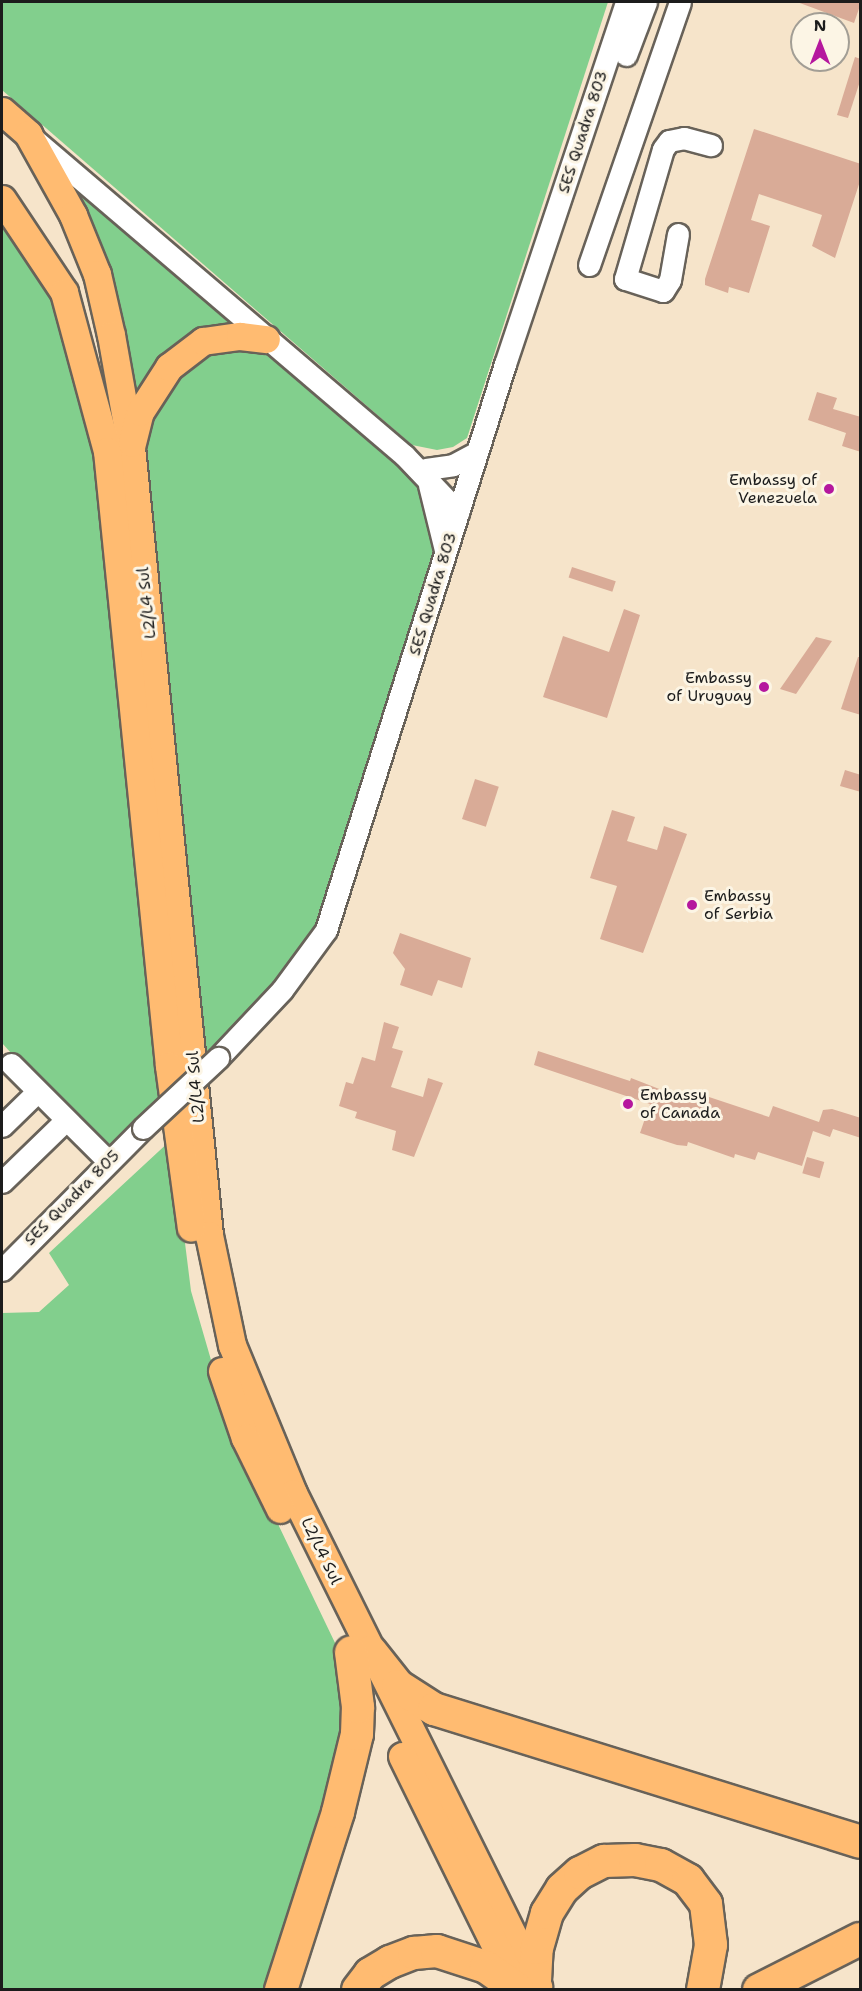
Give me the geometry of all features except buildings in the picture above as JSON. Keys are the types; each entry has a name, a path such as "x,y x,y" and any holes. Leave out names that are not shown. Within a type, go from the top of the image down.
{"highway":[{"path":"361,1652 398,1686 434,1709 861,1842"},
{"path":"281,1989 338,1812 357,1734 361,1652"},
{"path":"358,1989 370,1974 390,1962 414,1953 437,1951 486,1967 530,1987 537,1948 547,1913 562,1889 580,1873 604,1861 635,1860 661,1865 688,1880 706,1904 711,1945 704,1989"},
{"path":"759,1989 861,1939"}],"main road":[{"name":"L2/L4 Sul","path":"2,111 28,134 73,215 97,274 131,447 209,1235 217,1283 232,1345 263,1429 361,1652"},
{"name":"L2/L4 Sul","path":"2,201 64,292 107,451 169,1066 203,1299 245,1438 361,1652 530,1987"},
{"path":"131,447 140,412 169,367 203,341 240,336 266,339"}],"street":[{"name":"SES Quadra 803","path":"142,1128 219,1059 289,982 326,930 477,452 618,53 626,2"},
{"path":"646,2 618,53 659,63"},
{"path":"589,265 680,2"},
{"name":"L2/L4 Sul","path":"28,134 266,339 462,502"},
{"path":"678,234 670,280 663,291 625,279 663,149 669,141 678,138 711,145"},
{"path":"446,554 427,474 453,465 477,452"},
{"path":"11,1064 108,1161"},
{"path":"2,1126 37,1092"},
{"path":"2,1182 66,1120"},
{"name":"SES Quadra 805","path":"2,1270 142,1128"}],"green space":[{"path":"2,2 608,2 467,438 453,447 437,450 412,445 2,90"},
{"path":"28,134 427,480 446,554 326,930 218,1058 194,1065 131,447 174,349 124,405 111,335"},
{"path":"2,203 83,351 173,1094 108,1161 2,1043"},
{"path":"172,1139 191,1291 229,1422 337,1647 344,1728 266,1989 2,1989 2,1313 39,1312 69,1285 49,1253"}],"place":[{"name":"Embassy of Venezuela","path":"829,489"},
{"name":"Embassy of Uruguay","path":"764,687"},
{"name":"Embassy of Serbia","path":"692,905"},
{"name":"Embassy of Canada","path":"628,1104"}]}
